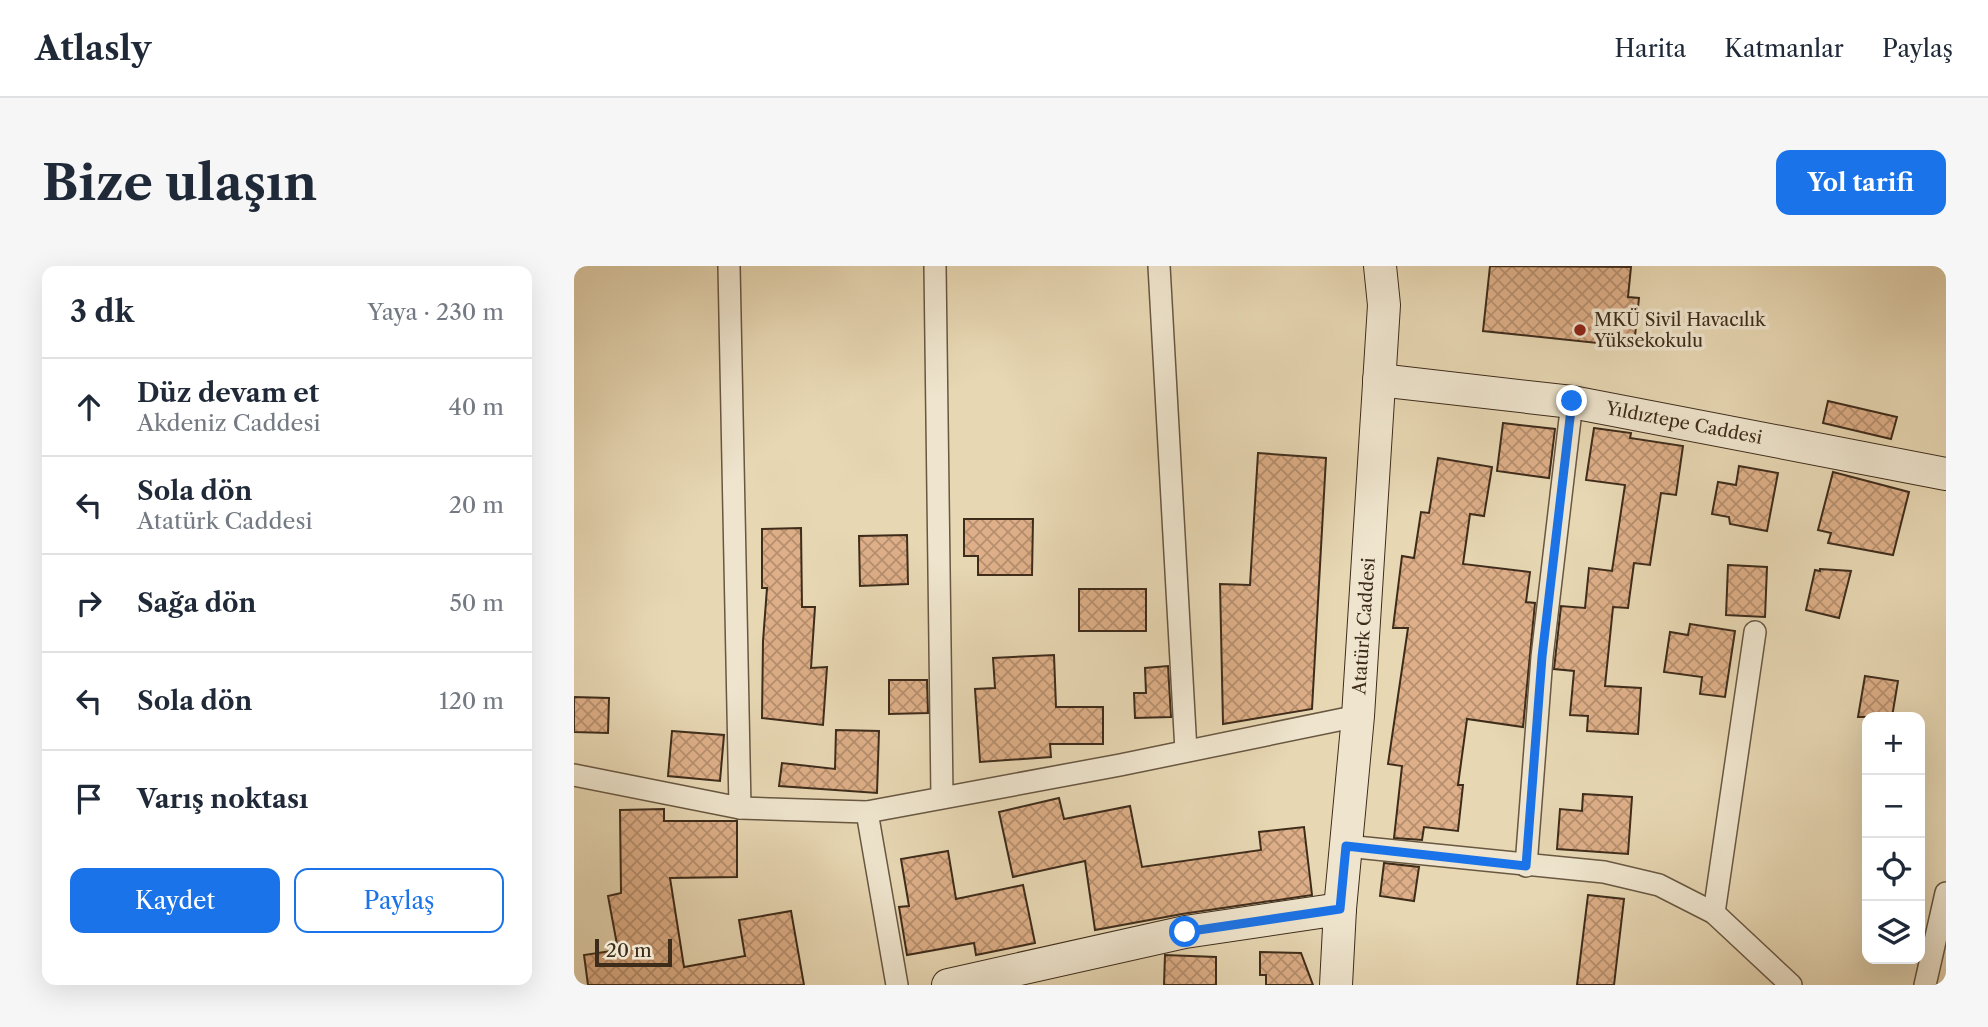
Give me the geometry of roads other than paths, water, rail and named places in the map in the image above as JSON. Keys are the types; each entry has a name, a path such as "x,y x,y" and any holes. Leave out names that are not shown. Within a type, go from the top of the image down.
{"street":[{"path":"729,266 740,808"},
{"path":"935,266 942,797"},
{"path":"1159,266 1186,751"},
{"name":"Atatürk Caddesi","path":"1336,985 1340,909 1358,716 1384,305 1380,266"},
{"name":"Yıldıztepe Caddesi","path":"1379,380 1572,401 1946,474"},
{"path":"1526,866 1542,657 1572,401"},
{"path":"1714,913 1755,632"},
{"path":"574,775 740,808 867,812 1358,716"},
{"path":"867,812 897,985"},
{"path":"1346,846 1604,872 1659,885 1714,913 1791,985"},
{"path":"1926,985 1946,894"},
{"path":"948,985 986,981 1185,932 1340,909"}],"place":[{"name":"MKÜ Sivil Havacılık Yüksekokulu","path":"1580,330"}]}
